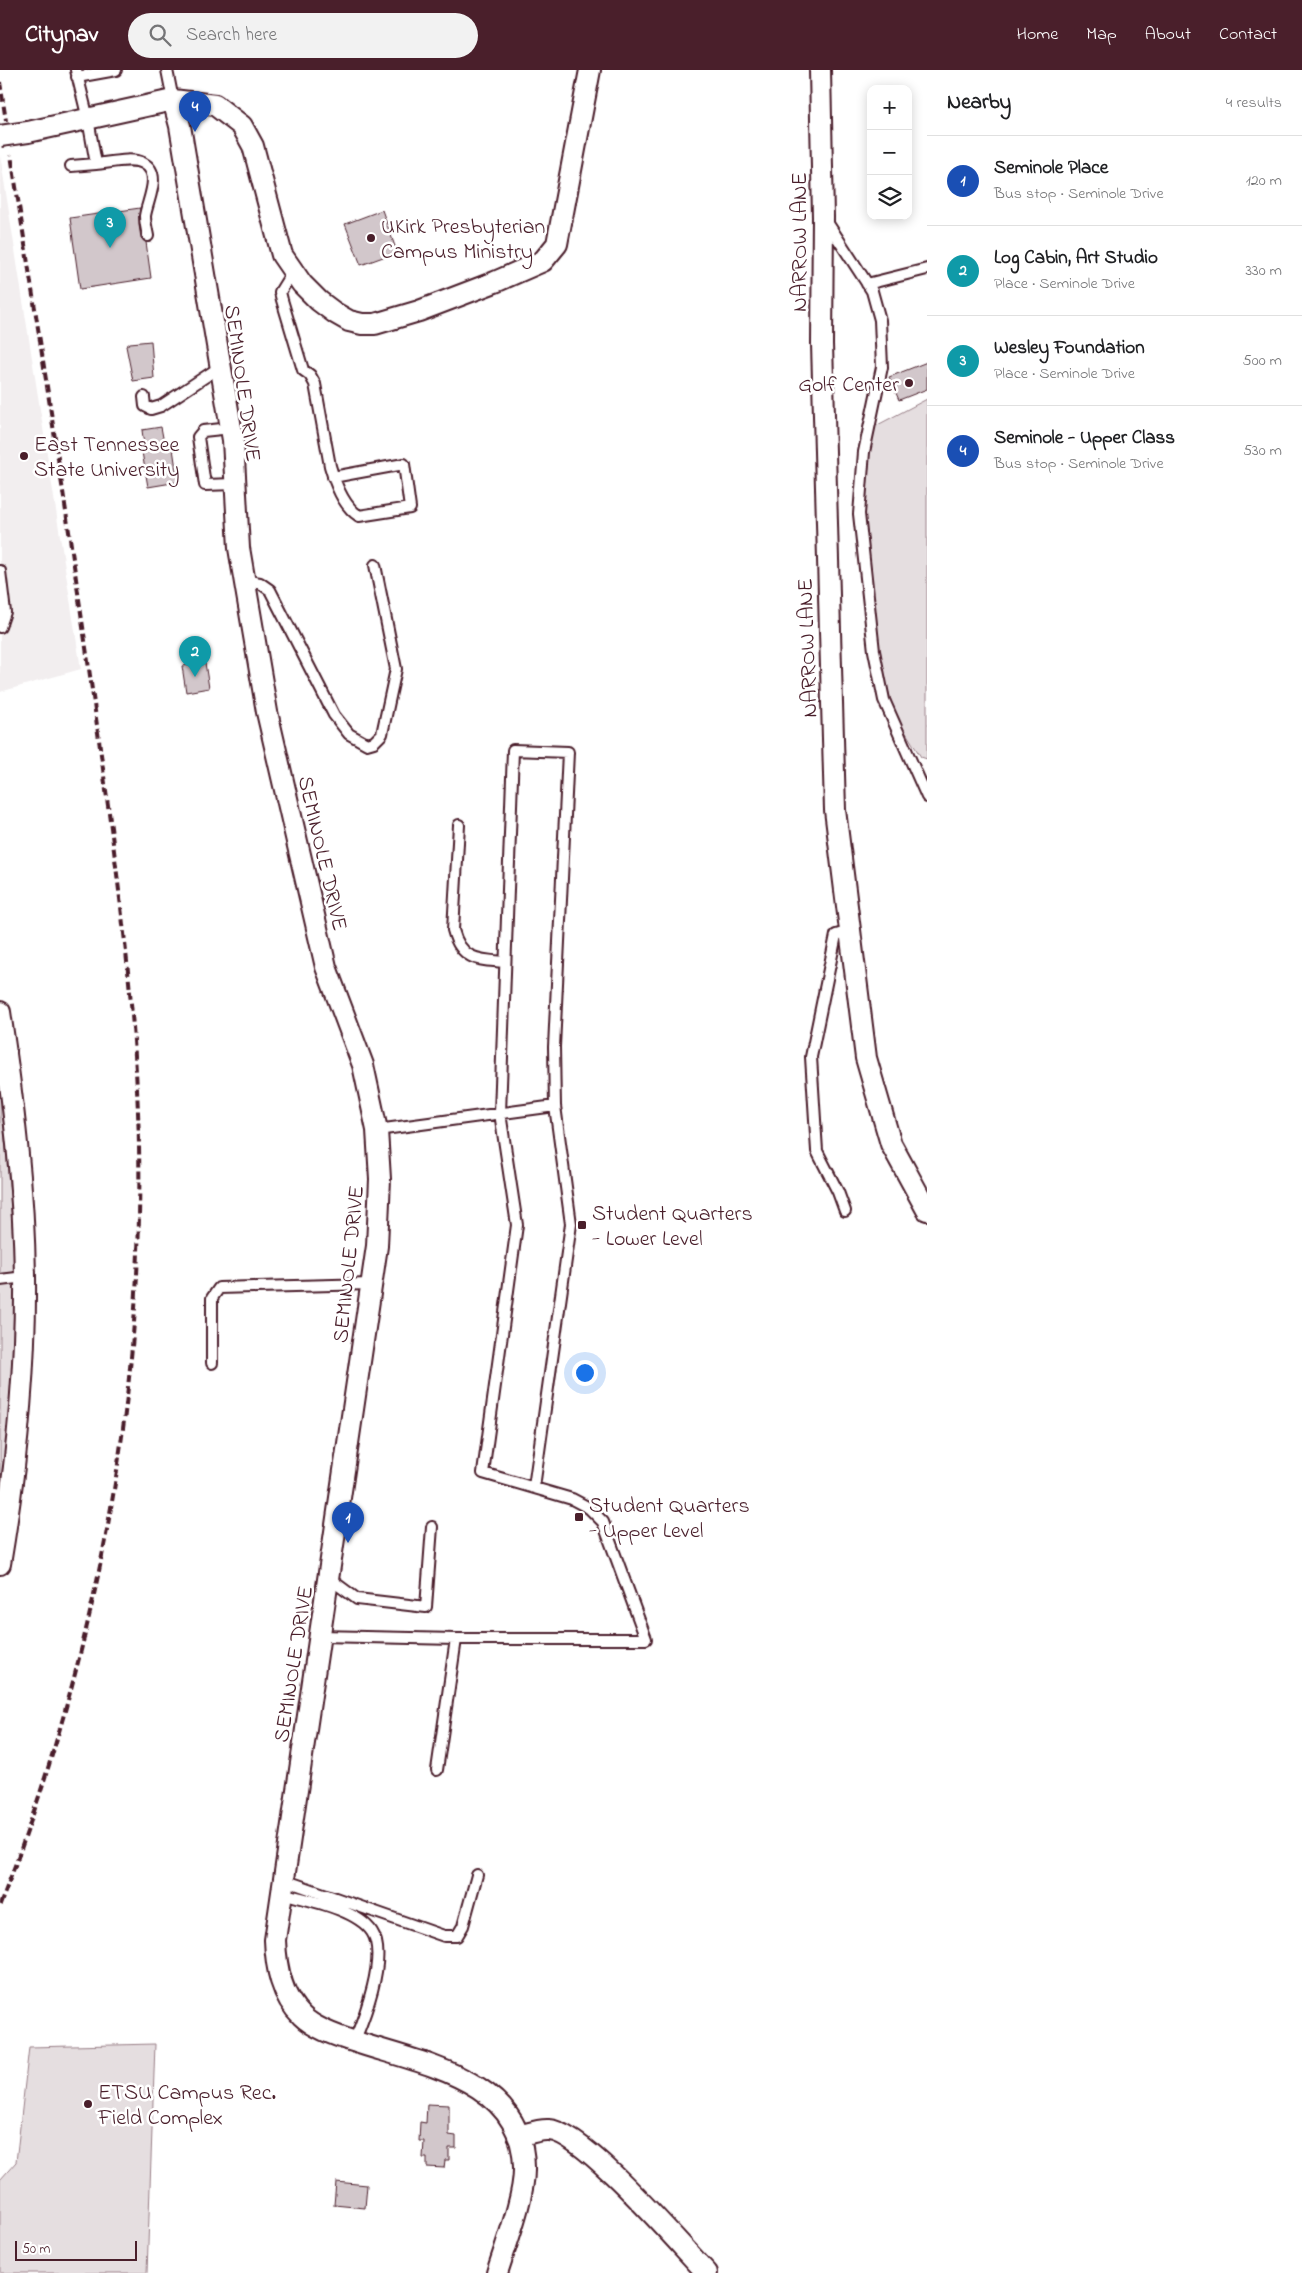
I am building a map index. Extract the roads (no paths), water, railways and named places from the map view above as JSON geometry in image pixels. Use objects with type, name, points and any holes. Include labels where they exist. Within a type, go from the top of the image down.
[{"type":"street","points":[[0,136],[28,132],[173,100],[215,105],[242,126],[253,146],[282,256],[319,302],[349,321],[374,324],[428,308],[496,282],[543,261],[557,244],[590,70]]},
{"type":"street","name":"NARROW LANE","points":[[820,70],[823,216],[822,344],[835,800],[866,1058],[892,1144],[927,1210]]},
{"type":"street","name":"SEMINOLE DRIVE","points":[[173,100],[180,126],[231,428],[238,548],[267,712],[326,967],[363,1065],[377,1130],[379,1212],[371,1284],[330,1579],[275,1940],[276,1963],[283,1988],[303,2018],[340,2037],[472,2082],[492,2097],[507,2112],[518,2136],[524,2167],[516,2214],[497,2273]]},
{"type":"street","points":[[0,1012],[15,1123],[25,1277],[17,1442],[0,1564]]},
{"type":"street","points":[[518,2136],[549,2130],[571,2137],[594,2155],[707,2273]]},
{"type":"lane","points":[[96,164],[88,119],[76,73],[116,70]]},
{"type":"lane","points":[[167,70],[173,100]]},
{"type":"lane","points":[[71,166],[143,163],[152,173],[153,187],[145,218],[148,236]]},
{"type":"lane","points":[[823,216],[872,291],[880,320],[882,367],[864,452],[859,514],[874,651],[884,700],[927,797]]},
{"type":"lane","points":[[867,284],[927,269]]},
{"type":"lane","points":[[293,271],[280,292],[300,362],[315,384],[333,477],[350,510],[359,516],[410,508],[404,464],[333,477]]},
{"type":"lane","points":[[144,397],[145,406],[151,409],[161,406],[220,366]]},
{"type":"lane","points":[[231,428],[202,431],[198,437],[206,484],[234,484]]},
{"type":"lane","points":[[244,580],[260,583],[270,590],[334,715],[349,734],[367,744],[374,742],[382,734],[396,669],[375,565]]},
{"type":"lane","points":[[0,571],[5,612],[0,627]]},
{"type":"lane","points":[[320,1636],[456,1639],[646,1639],[603,1522],[589,1508],[572,1499],[534,1486],[483,1473],[517,1225],[500,1114],[513,750],[568,752],[554,1047],[555,1106],[571,1224],[534,1486]]},
{"type":"lane","points":[[459,825],[453,930],[457,944],[469,956],[478,960],[505,962]]},
{"type":"lane","points":[[845,1211],[838,1192],[817,1151],[811,1057],[836,935],[850,931]]},
{"type":"lane","points":[[377,1130],[555,1106]]},
{"type":"lane","points":[[0,1280],[25,1277]]},
{"type":"lane","points":[[212,1363],[212,1298],[220,1288],[371,1284]]},
{"type":"lane","points":[[330,1579],[357,1599],[426,1607],[432,1527]]},
{"type":"lane","points":[[437,1770],[456,1639]]},
{"type":"lane","points":[[283,1886],[444,1936],[458,1936],[463,1926],[477,1875]]},
{"type":"lane","points":[[283,1886],[352,1915],[372,1932],[378,1949],[374,1982],[363,2020],[354,2042]]},
{"type":"railway","points":[[0,82],[6,121]]},
{"type":"railway","points":[[0,1905],[33,1814],[62,1721],[87,1627],[107,1532],[122,1436],[133,1340],[138,1243],[139,1146],[134,1036],[117,874],[75,572],[11,155]]},
{"type":"place","name":"Seminole - Upper Class","points":[[195,132]]},
{"type":"place","name":"UKirk Presbyterian Campus Ministry","points":[[371,238]]},
{"type":"place","name":"Wesley Foundation","points":[[110,248]]},
{"type":"place","name":"Golf Center","points":[[909,383]]},
{"type":"place","name":"East Tennessee State University","points":[[24,456]]},
{"type":"place","name":"Log Cabin, Art Studio","points":[[195,677]]},
{"type":"place","name":"Student Quarters - Lower Level","points":[[582,1225]]},
{"type":"place","name":"Student Quarters - Upper Level","points":[[579,1517]]},
{"type":"place","name":"Seminole Place","points":[[348,1543]]},
{"type":"place","name":"ETSU Campus Rec. Field Complex","points":[[88,2104]]}]
